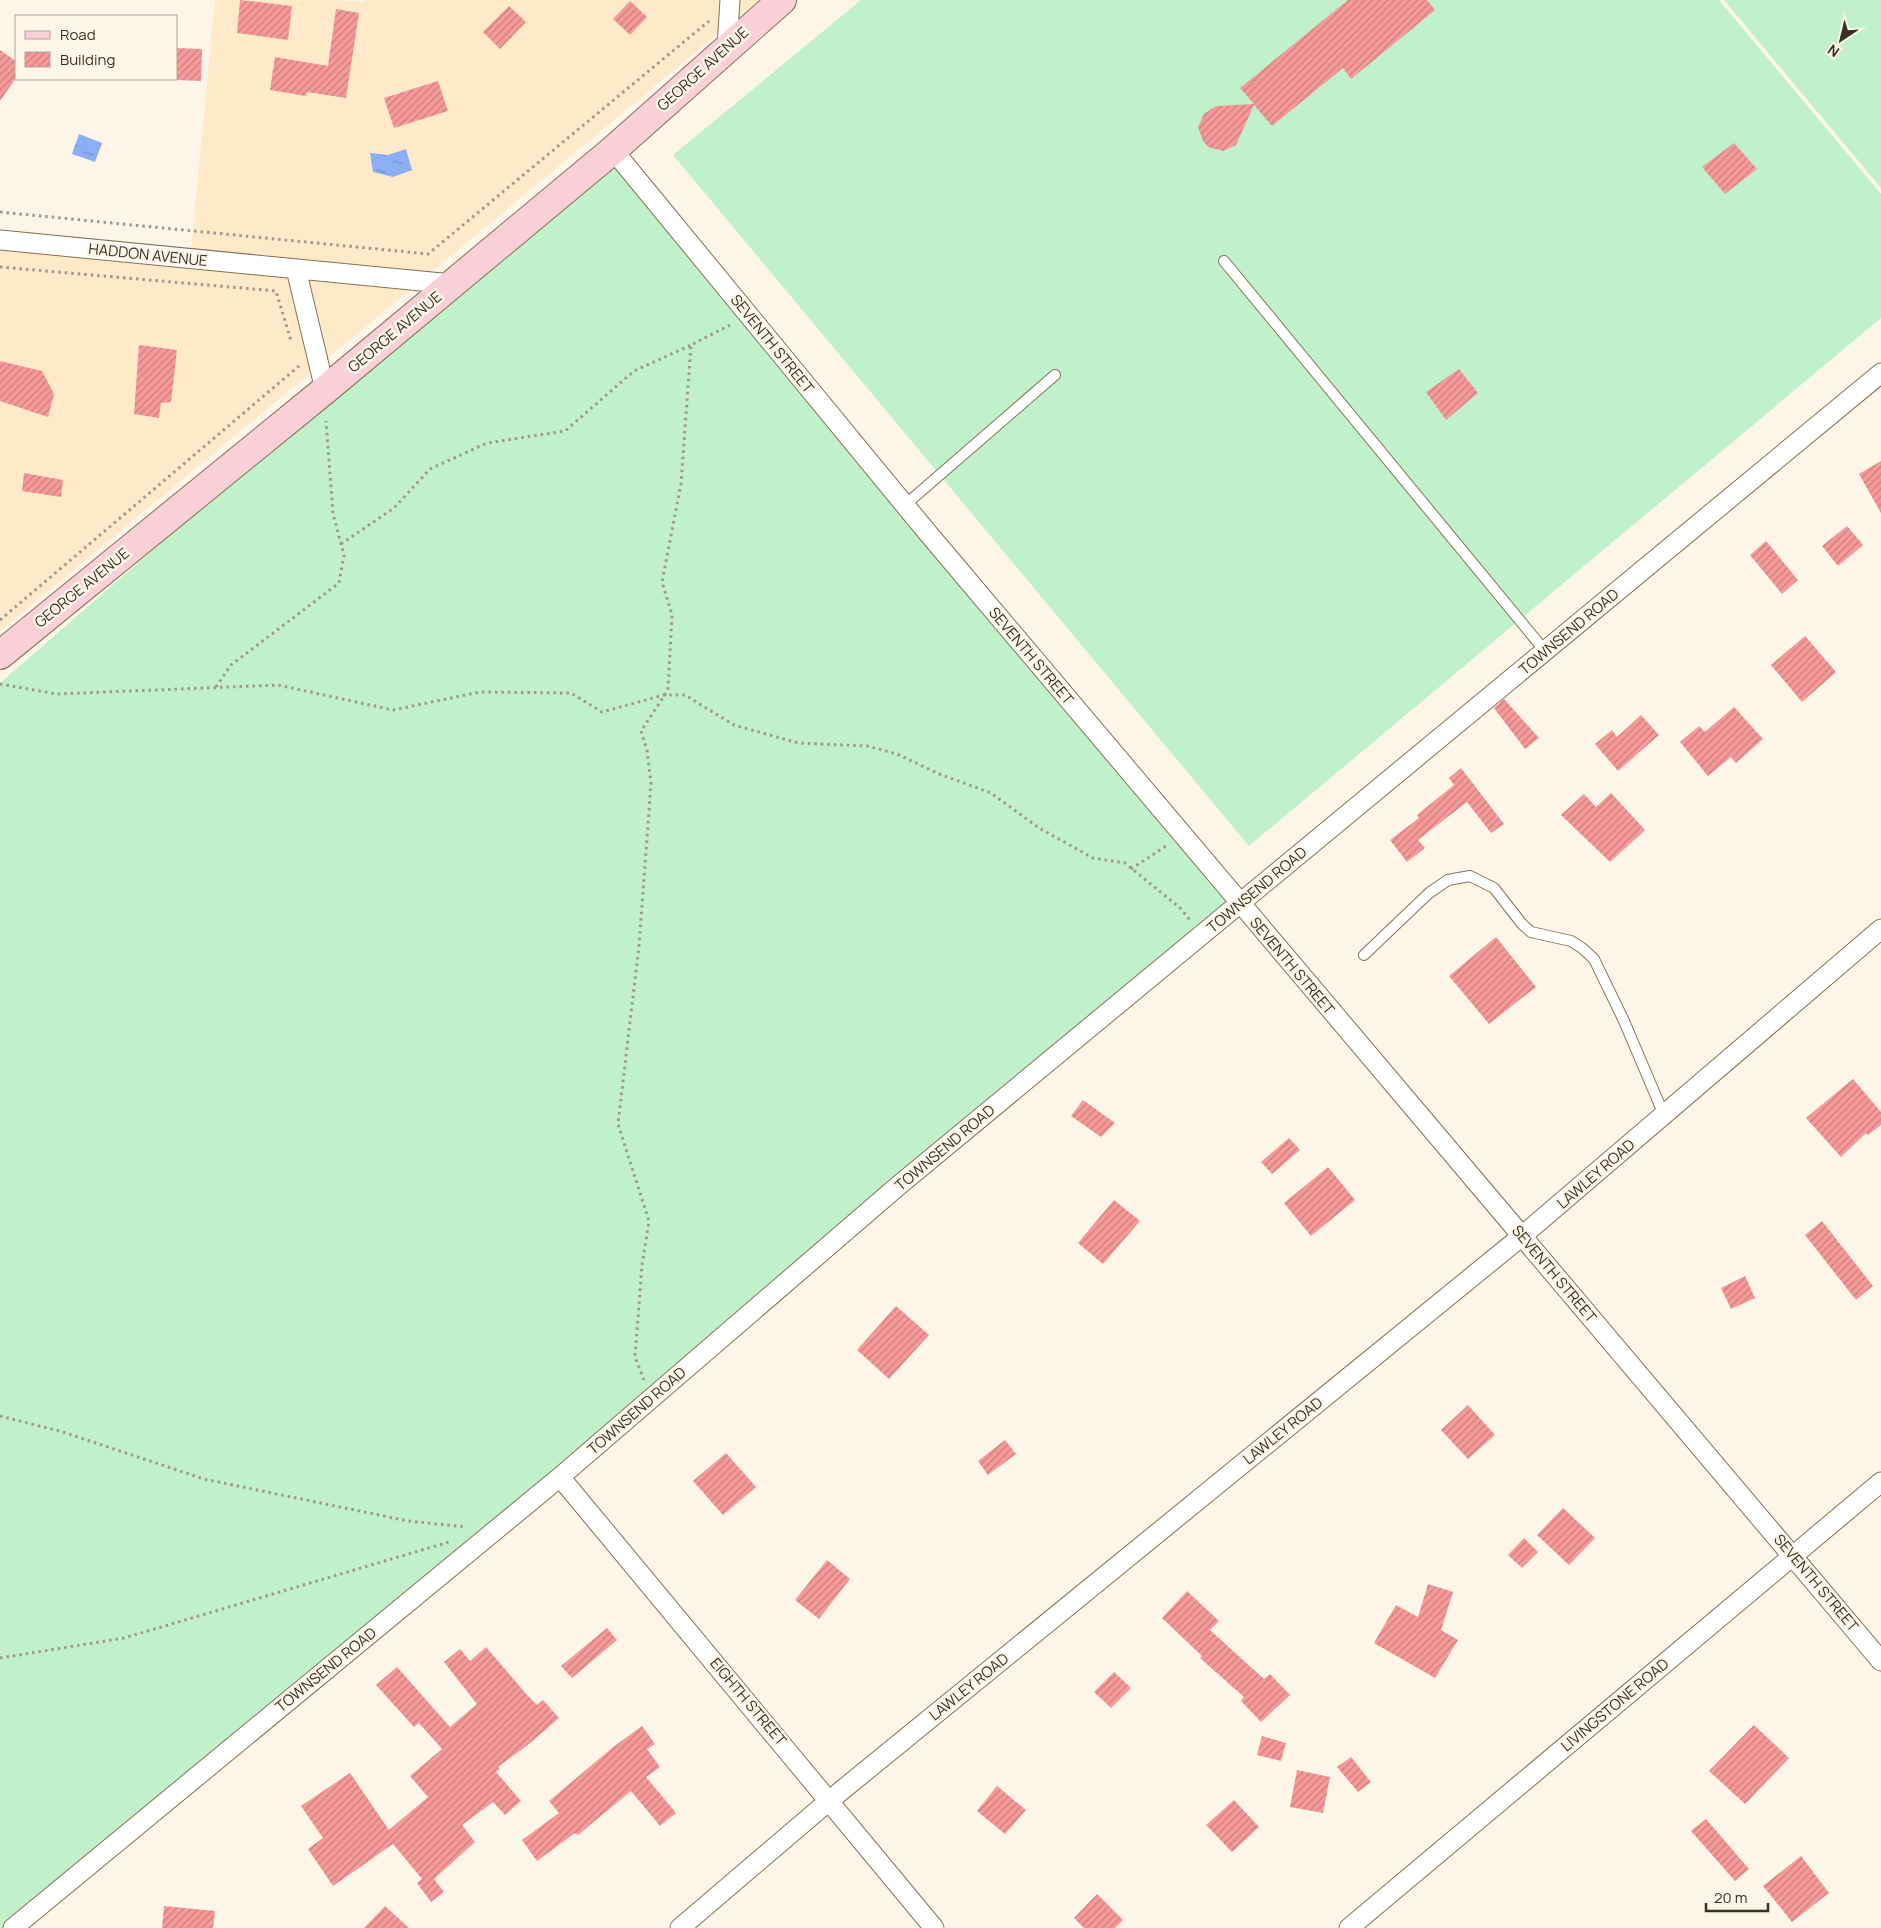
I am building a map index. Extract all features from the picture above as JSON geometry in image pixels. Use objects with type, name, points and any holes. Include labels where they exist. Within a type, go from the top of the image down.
[{"type":"main road","name":"GEORGE AVENUE","points":[[0,655],[325,390],[613,150],[782,0]]},
{"type":"street","points":[[727,47],[730,2]]},
{"type":"street","name":"SEVENTH STREET","points":[[613,150],[905,506],[1881,1661]]},
{"type":"street","name":"HADDON AVENUE","points":[[0,240],[452,284]]},
{"type":"street","points":[[296,269],[325,390]]},
{"type":"street","name":"TOWNSEND ROAD","points":[[13,1928],[560,1478],[898,1186],[1881,373]]},
{"type":"street","name":"LAWLEY ROAD","points":[[680,1928],[830,1800],[1522,1236],[1881,929]]},
{"type":"street","name":"EIGHTH STREET","points":[[560,1478],[830,1800],[934,1928]]},
{"type":"street","name":"LIVINGSTONE ROAD","points":[[1349,1928],[1881,1482]]},
{"type":"lane","points":[[1224,261],[1545,651]]},
{"type":"lane","points":[[905,506],[1055,375]]},
{"type":"lane","points":[[1364,955],[1429,893],[1448,880],[1470,876],[1494,888],[1522,924],[1531,932],[1571,941],[1582,948],[1594,960],[1624,1021],[1664,1114]]},
{"type":"path","points":[[0,212],[428,254],[730,2]]},
{"type":"path","points":[[0,267],[276,291],[292,346]]},
{"type":"path","points":[[341,544],[394,508],[430,468],[487,443],[565,431],[634,371],[749,316]]},
{"type":"path","points":[[651,1399],[635,1357],[642,1265],[649,1221],[618,1124],[639,946],[651,784],[647,750],[640,731],[668,690],[672,616],[662,582],[681,484],[691,345]]},
{"type":"path","points":[[0,620],[299,367],[297,360]]},
{"type":"path","points":[[216,687],[231,665],[339,583],[344,556],[333,514],[326,448],[325,390]]},
{"type":"path","points":[[0,684],[57,694],[278,685],[393,710],[480,692],[571,693],[602,712],[664,696],[685,695],[734,725],[798,743],[867,746],[897,754],[939,774],[991,793],[1039,828],[1093,858],[1125,863],[1180,908],[1202,935]]},
{"type":"path","points":[[1131,869],[1165,848],[1178,830]]},
{"type":"path","points":[[0,1416],[63,1432],[204,1479],[408,1521],[495,1531]]},
{"type":"path","points":[[0,1658],[124,1638],[451,1542]]},
{"type":"shaded area","points":[[215,0],[340,0],[361,2],[367,0],[758,0],[0,631],[0,242],[190,261]]},
{"type":"green space","points":[[861,0],[1719,0],[1881,194],[1881,318],[1249,846],[673,155]]},
{"type":"green space","points":[[1724,0],[1881,0],[1881,188]]},
{"type":"green space","points":[[613,150],[1240,904],[4,1928],[0,1928],[0,683]]},
{"type":"water","points":[[79,134],[102,143],[95,162],[72,154]]},
{"type":"water","points":[[406,149],[412,170],[393,177],[373,172],[370,153],[388,155]]},
{"type":"building","points":[[240,0],[292,6],[288,40],[237,33]]},
{"type":"building","points":[[1348,0],[1427,0],[1435,10],[1351,79],[1343,68],[1272,126],[1254,105],[1236,145],[1223,151],[1208,147],[1203,141],[1198,127],[1204,114],[1216,106],[1254,104],[1240,88]]},
{"type":"building","points":[[630,1],[647,17],[630,35],[613,19]]},
{"type":"building","points":[[509,6],[526,22],[500,49],[483,32]]},
{"type":"building","points":[[336,9],[359,13],[346,98],[307,92],[306,96],[270,90],[275,57],[328,66]]},
{"type":"building","points":[[178,48],[202,49],[201,81],[177,80]]},
{"type":"building","points":[[0,50],[15,60],[15,79],[0,101]]},
{"type":"building","points":[[438,81],[448,111],[394,128],[384,98]]},
{"type":"building","points":[[1734,143],[1757,169],[1725,194],[1702,167]]},
{"type":"building","points":[[139,345],[177,350],[171,402],[161,403],[159,418],[134,414]]},
{"type":"building","points":[[0,361],[42,371],[54,394],[48,417],[0,401]]},
{"type":"building","points":[[1459,369],[1478,393],[1446,420],[1426,392]]},
{"type":"building","points":[[1881,461],[1881,513],[1859,474]]},
{"type":"building","points":[[24,473],[63,480],[61,497],[22,491]]},
{"type":"building","points":[[1847,526],[1863,545],[1838,566],[1822,546]]},
{"type":"building","points":[[1766,541],[1798,580],[1782,594],[1750,555]]},
{"type":"building","points":[[1805,636],[1836,672],[1802,702],[1771,665]]},
{"type":"building","points":[[1504,699],[1539,738],[1525,749],[1494,708]]},
{"type":"building","points":[[1734,707],[1763,739],[1736,763],[1731,757],[1708,776],[1680,742],[1699,726],[1705,732]]},
{"type":"building","points":[[1641,715],[1659,735],[1618,771],[1595,744],[1612,730],[1617,737]]},
{"type":"building","points":[[1461,768],[1504,824],[1491,833],[1467,802],[1418,840],[1425,848],[1407,862],[1390,840],[1419,818],[1417,815],[1454,785],[1449,778]]},
{"type":"building","points":[[1611,793],[1645,830],[1610,862],[1561,815],[1584,794],[1596,807]]},
{"type":"building","points":[[1496,937],[1536,987],[1489,1024],[1449,976]]},
{"type":"building","points":[[1853,1079],[1881,1112],[1881,1125],[1868,1135],[1866,1133],[1841,1157],[1806,1118]]},
{"type":"building","points":[[1083,1100],[1115,1123],[1101,1137],[1071,1116]]},
{"type":"building","points":[[1289,1138],[1300,1150],[1272,1174],[1261,1162]]},
{"type":"building","points":[[1328,1167],[1355,1200],[1311,1236],[1284,1203]]},
{"type":"building","points":[[1114,1200],[1140,1221],[1103,1264],[1078,1243]]},
{"type":"building","points":[[1822,1221],[1873,1286],[1856,1300],[1805,1235]]},
{"type":"building","points":[[1745,1276],[1755,1298],[1731,1309],[1721,1288]]},
{"type":"building","points":[[896,1306],[929,1335],[889,1379],[857,1350]]},
{"type":"building","points":[[1468,1405],[1495,1435],[1468,1459],[1441,1430]]},
{"type":"building","points":[[1005,1440],[1016,1454],[988,1475],[978,1461]]},
{"type":"building","points":[[726,1453],[756,1487],[723,1515],[693,1481]]},
{"type":"building","points":[[1563,1508],[1595,1538],[1569,1565],[1537,1535]]},
{"type":"building","points":[[1524,1538],[1538,1552],[1522,1568],[1508,1555]]},
{"type":"building","points":[[827,1560],[850,1579],[819,1619],[795,1600]]},
{"type":"building","points":[[1428,1584],[1453,1592],[1441,1630],[1458,1640],[1435,1678],[1374,1643],[1396,1605],[1418,1617]]},
{"type":"building","points":[[1187,1591],[1219,1621],[1210,1630],[1264,1679],[1270,1674],[1290,1695],[1261,1722],[1241,1701],[1244,1697],[1200,1658],[1202,1656],[1162,1618]]},
{"type":"building","points":[[607,1628],[617,1640],[572,1678],[561,1666]]},
{"type":"building","points":[[486,1647],[537,1705],[543,1700],[559,1718],[498,1767],[500,1769],[496,1772],[521,1801],[505,1815],[493,1802],[462,1825],[475,1842],[434,1879],[444,1892],[431,1902],[417,1883],[422,1879],[393,1844],[333,1886],[308,1849],[323,1838],[301,1806],[350,1773],[389,1830],[428,1797],[410,1776],[442,1749],[419,1723],[414,1727],[376,1685],[397,1667],[450,1727],[477,1704],[444,1662],[460,1649],[470,1661]]},
{"type":"building","points":[[1114,1672],[1131,1688],[1111,1708],[1094,1692]]},
{"type":"building","points":[[1754,1725],[1789,1758],[1745,1804],[1709,1771]]},
{"type":"building","points":[[642,1726],[655,1744],[647,1749],[660,1767],[646,1777],[676,1813],[660,1826],[631,1791],[578,1835],[575,1833],[537,1861],[522,1840],[559,1813],[549,1801],[612,1748]]},
{"type":"building","points":[[1262,1736],[1286,1743],[1281,1761],[1257,1755]]},
{"type":"building","points":[[1351,1757],[1371,1782],[1358,1792],[1337,1767]]},
{"type":"building","points":[[1297,1770],[1330,1777],[1323,1813],[1290,1807]]},
{"type":"building","points":[[997,1786],[1026,1810],[1005,1834],[977,1811]]},
{"type":"building","points":[[1234,1800],[1259,1827],[1232,1852],[1206,1825]]},
{"type":"building","points":[[1706,1819],[1749,1869],[1735,1881],[1691,1831]]},
{"type":"building","points":[[1801,1856],[1829,1893],[1792,1922],[1763,1886]]},
{"type":"building","points":[[1097,1894],[1123,1920],[1115,1928],[1084,1928],[1074,1918]]},
{"type":"building","points":[[164,1906],[215,1911],[213,1928],[162,1928]]},
{"type":"building","points":[[385,1906],[409,1928],[364,1928]]}]
